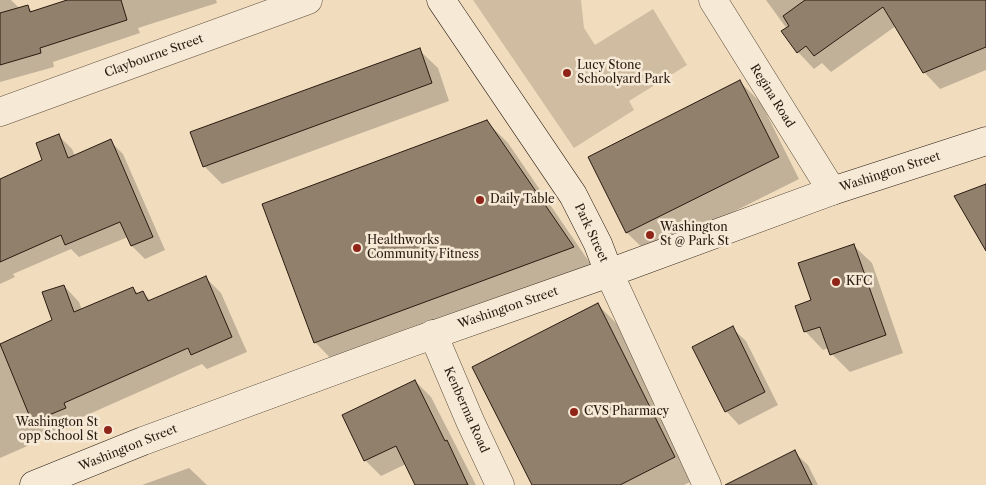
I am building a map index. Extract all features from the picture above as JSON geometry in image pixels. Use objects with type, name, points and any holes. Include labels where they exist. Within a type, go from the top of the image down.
[{"type":"street","name":"Claybourne Street","points":[[0,112],[308,0]]},
{"type":"street","name":"Park Street","points":[[441,0],[573,195],[598,244],[609,273],[708,485]]},
{"type":"street","name":"Regina Road","points":[[713,0],[832,191]]},
{"type":"street","name":"Washington Street","points":[[34,485],[74,478],[143,441],[433,334],[609,273],[832,191],[986,141]]},
{"type":"street","name":"Kenberma Road","points":[[433,334],[500,485]]},
{"type":"shaded area","name":"Lucy Stone Schoolyard Park","points":[[473,0],[581,0],[584,28],[595,45],[653,9],[687,65],[629,101],[634,110],[574,148]]},
{"type":"building","points":[[67,0],[121,0],[127,20],[40,48],[41,53],[0,65],[0,13],[28,5],[30,12]]},
{"type":"building","points":[[805,0],[986,0],[986,47],[923,73],[883,7],[814,56],[806,46],[797,53],[781,31],[789,26],[783,16]]},
{"type":"building","points":[[420,48],[432,83],[203,167],[190,132]]},
{"type":"building","points":[[740,80],[779,157],[626,233],[588,157]]},
{"type":"building","points":[[487,120],[574,247],[314,343],[262,204]]},
{"type":"building","points":[[59,134],[68,158],[111,139],[153,237],[131,246],[120,222],[65,245],[61,235],[0,262],[0,179],[42,160],[36,143]]},
{"type":"building","points":[[986,184],[986,251],[954,196]]},
{"type":"building","name":"KFC","points":[[854,244],[886,335],[830,355],[820,327],[804,332],[795,306],[811,300],[798,263]]},
{"type":"building","points":[[206,276],[232,337],[191,355],[188,348],[64,403],[66,408],[32,422],[0,344],[52,320],[42,292],[64,285],[74,312],[133,287],[136,294],[143,291],[148,301]]},
{"type":"building","name":"CVS Pharmacy","points":[[598,303],[675,457],[620,485],[532,485],[472,367]]},
{"type":"building","points":[[733,326],[765,392],[725,412],[692,347]]},
{"type":"building","points":[[415,380],[445,441],[447,440],[468,485],[415,485],[396,446],[364,461],[342,415]]},
{"type":"building","points":[[795,450],[812,485],[725,485]]},
{"type":"place","name":"Lucy Stone Schoolyard Park","points":[[567,73]]},
{"type":"place","name":"Daily Table","points":[[480,200]]},
{"type":"place","name":"Washington St @ Park St","points":[[650,235]]},
{"type":"place","name":"Healthworks Community Fitness","points":[[357,248]]},
{"type":"place","name":"KFC","points":[[836,282]]},
{"type":"place","name":"CVS Pharmacy","points":[[574,412]]},
{"type":"place","name":"Washington St opp School St","points":[[108,430]]}]
